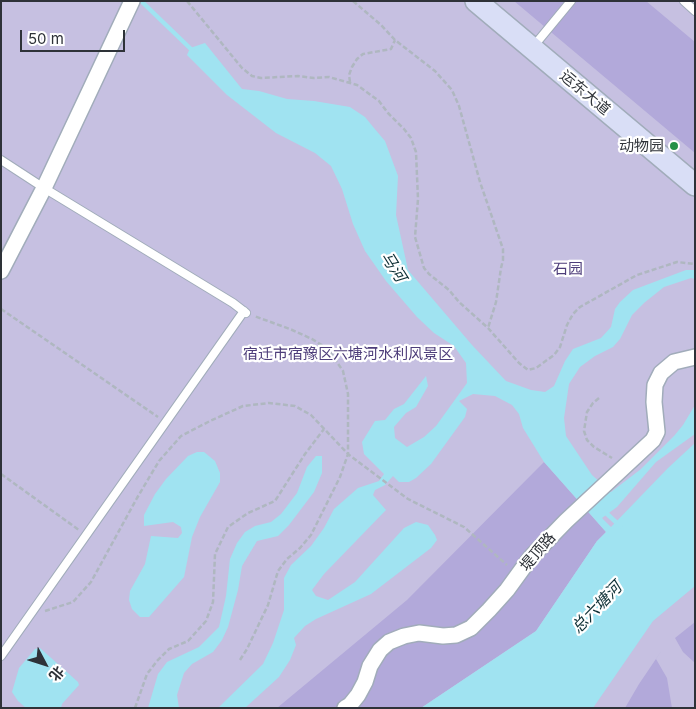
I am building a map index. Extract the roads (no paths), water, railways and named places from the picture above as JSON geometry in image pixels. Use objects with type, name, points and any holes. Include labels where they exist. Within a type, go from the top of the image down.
[{"type":"main road","name":"运东大道","points":[[476,1],[695,185]]},
{"type":"street","points":[[1,270],[44,188],[132,1]]},
{"type":"street","name":"堤顶路","points":[[345,708],[358,695],[370,666],[380,650],[389,642],[419,633],[443,636],[456,635],[471,628],[507,590],[531,557],[566,521],[653,440],[657,432],[654,394],[655,386],[661,373],[674,362],[695,357]]},
{"type":"lane","points":[[532,48],[571,1]]},
{"type":"lane","points":[[684,1],[695,11]]},
{"type":"lane","points":[[1,160],[233,302],[246,313],[166,422],[1,656]]},
{"type":"water","name":"总六塘河","points":[[205,43],[242,89],[259,91],[287,99],[350,107],[365,117],[385,141],[398,176],[396,215],[408,270],[472,345],[506,381],[531,390],[545,392],[554,386],[565,361],[573,349],[601,338],[611,327],[615,309],[633,290],[686,270],[695,270],[695,279],[691,278],[664,287],[644,303],[632,315],[620,339],[613,347],[595,356],[580,367],[569,384],[564,418],[566,436],[592,475],[611,492],[641,469],[674,436],[695,405],[695,434],[656,462],[617,507],[602,518],[611,527],[695,443],[695,586],[653,621],[593,708],[421,708],[536,631],[597,541],[606,532],[544,462],[523,428],[519,414],[512,405],[495,396],[473,394],[459,401],[467,409],[465,417],[431,464],[409,482],[399,482],[393,476],[385,485],[375,490],[373,495],[386,510],[324,574],[312,590],[316,596],[328,600],[355,582],[404,528],[416,522],[428,525],[435,535],[437,540],[431,548],[371,594],[305,626],[294,638],[296,645],[290,660],[279,677],[245,708],[218,708],[263,664],[273,643],[284,610],[284,578],[291,565],[311,546],[324,528],[334,509],[358,488],[379,481],[384,474],[364,454],[362,442],[375,421],[385,420],[394,409],[404,404],[426,376],[428,386],[416,407],[406,413],[394,427],[395,438],[407,447],[424,437],[436,426],[467,383],[466,363],[454,346],[434,333],[417,317],[386,281],[365,251],[353,224],[342,189],[331,166],[315,153],[276,133],[227,95],[187,55],[190,48]]},
{"type":"water","points":[[197,452],[204,452],[215,461],[220,473],[220,482],[200,517],[192,537],[184,577],[149,617],[140,617],[132,609],[129,600],[130,591],[145,564],[151,536],[178,538],[182,533],[181,527],[173,522],[144,526],[144,515],[155,494],[166,479],[188,456]]},
{"type":"water","points":[[316,456],[322,456],[322,473],[314,492],[289,525],[278,536],[257,541],[242,566],[228,627],[222,640],[213,652],[192,664],[184,673],[177,695],[179,708],[148,708],[158,674],[167,662],[199,647],[219,627],[226,596],[230,559],[237,543],[245,532],[255,526],[271,522],[281,514],[297,493],[307,467]]},
{"type":"water","points":[[40,648],[78,682],[79,685],[62,704],[61,708],[26,708],[12,692],[19,668],[35,649]]},
{"type":"waterway","name":"马河","points":[[141,1],[194,52]]},
{"type":"waterway","name":"马河","points":[[604,511],[620,526]]},
{"type":"place","name":"动物园","points":[[674,146]]},
{"type":"park label","name":"石园","points":[[568,269]]},
{"type":"park label","name":"宿迁市宿豫区六塘河水利风景区","points":[[348,354]]}]
